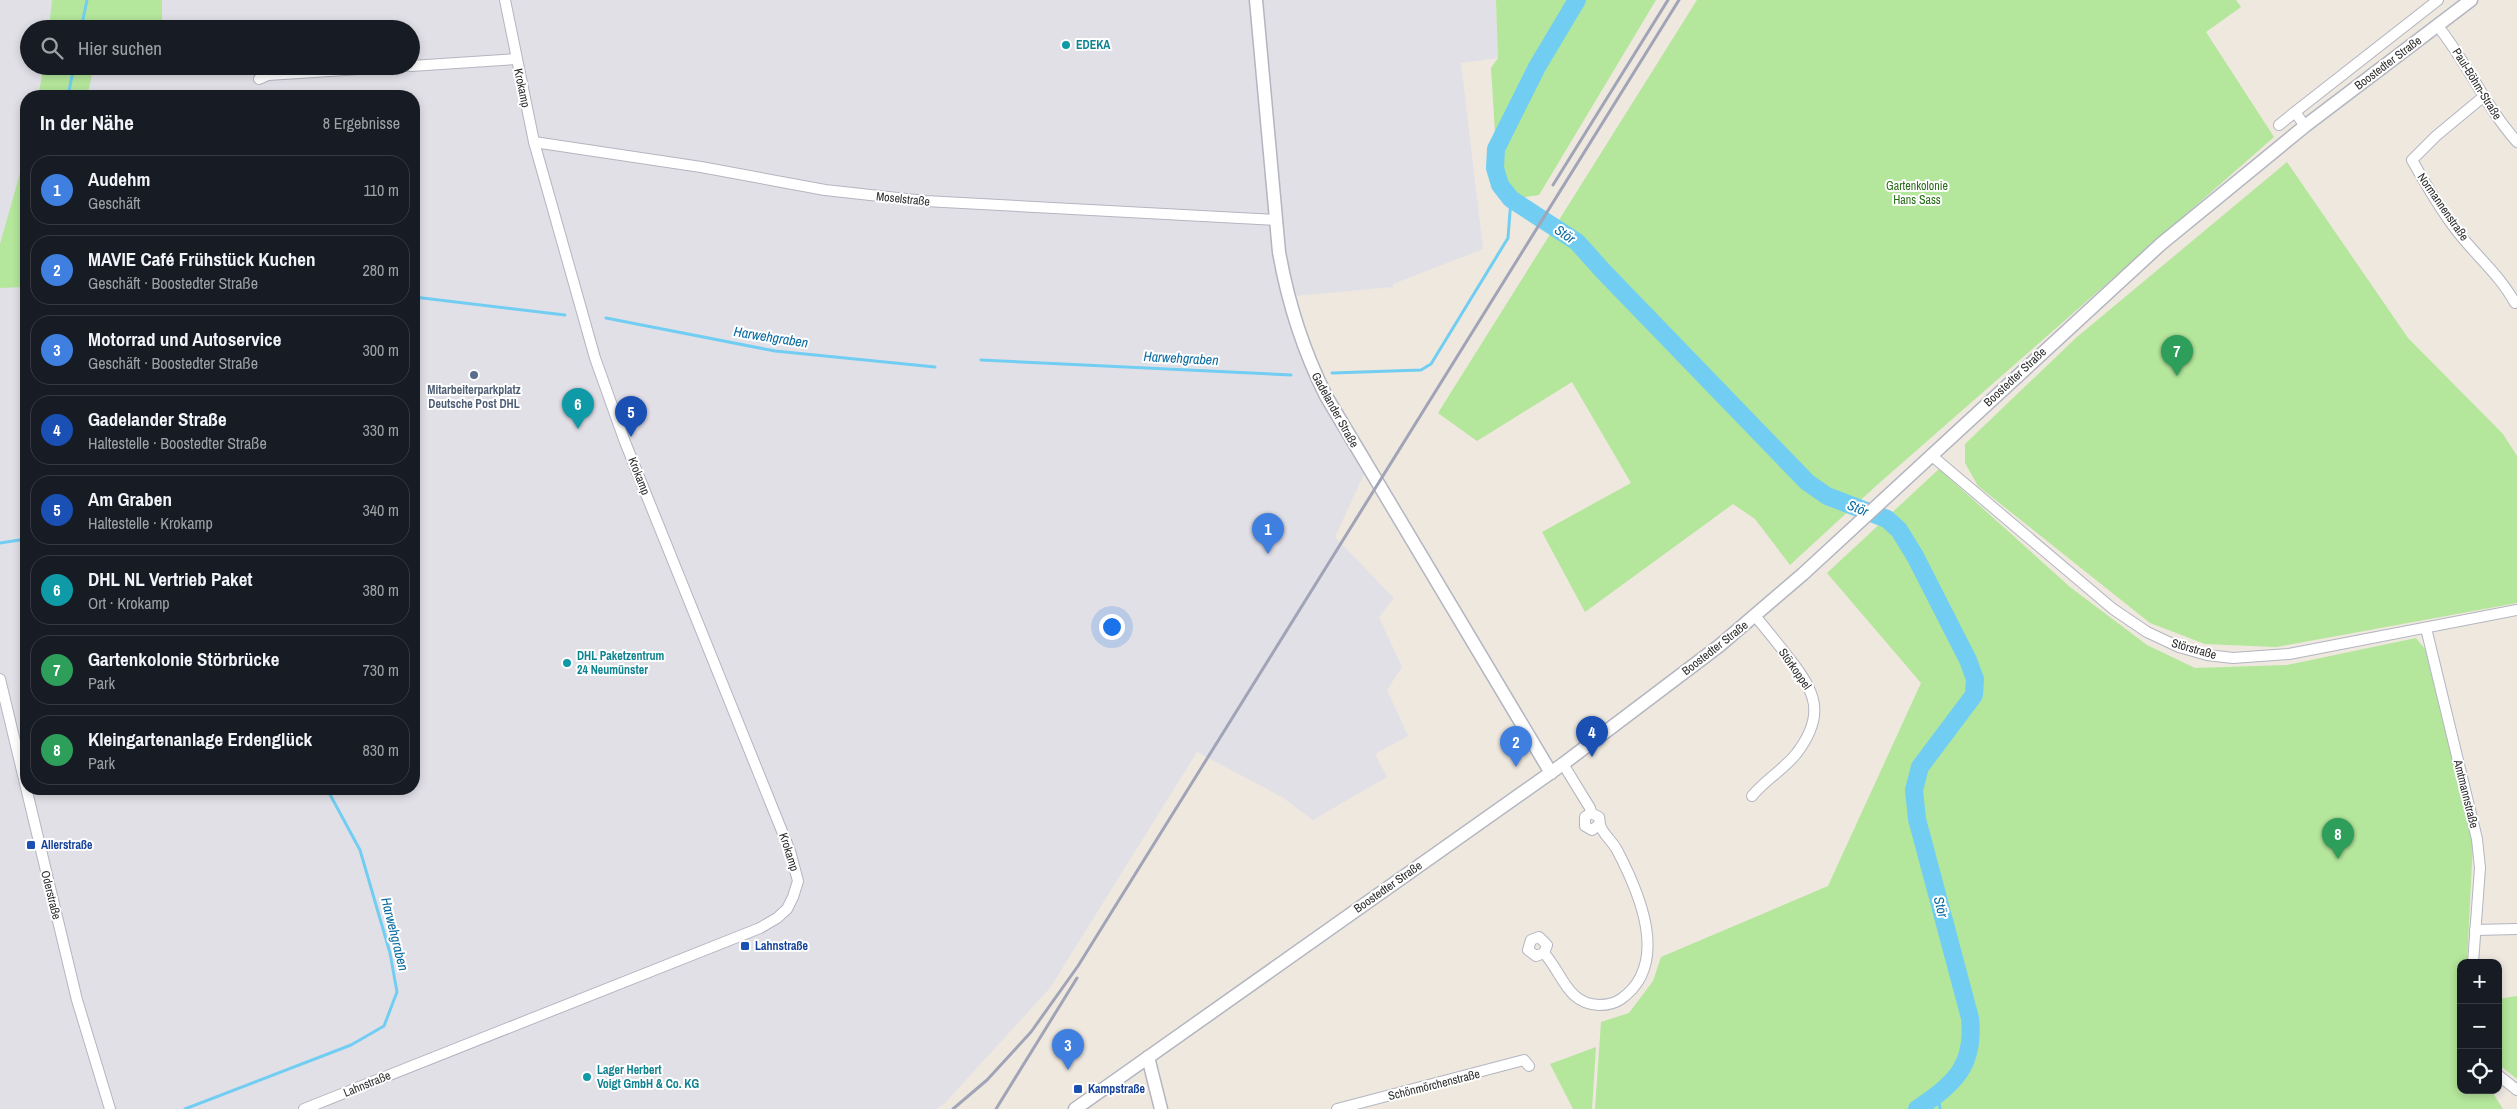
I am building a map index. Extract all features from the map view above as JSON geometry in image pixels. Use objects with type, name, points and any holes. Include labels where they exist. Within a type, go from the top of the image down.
[{"type":"street","name":"Krokamp","points":[[505,0],[534,142],[589,339],[625,442],[790,851],[798,881]]},
{"type":"street","name":"Gadelander Straße","points":[[1256,0],[1279,252],[1292,311],[1311,365],[1326,396],[1551,773]]},
{"type":"street","name":"Boostedter Straße","points":[[2279,125],[2438,0]]},
{"type":"street","name":"Boostedter Straße","points":[[1075,1109],[1551,773],[1755,616],[1861,522],[2161,244],[2305,126],[2471,0]]},
{"type":"street","name":"Paul-Böhm-Straße","points":[[2437,25],[2452,45],[2483,97],[2517,142]]},
{"type":"street","points":[[420,65],[516,59]]},
{"type":"street","points":[[259,79],[268,75]]},
{"type":"street","name":"Normannenstraße","points":[[2483,97],[2436,136],[2412,160],[2428,189],[2458,232],[2504,283],[2515,303]]},
{"type":"street","points":[[2295,112],[2305,126]]},
{"type":"street","name":"Moselstraße","points":[[534,142],[701,167],[816,188],[925,201],[1276,220]]},
{"type":"street","name":"Störstraße","points":[[1932,455],[2114,609],[2147,632],[2179,647],[2207,655],[2260,657],[2289,654],[2517,610]]},
{"type":"street","name":"Störkoppel","points":[[1752,796],[1796,753],[1808,733],[1814,706],[1811,689],[1806,679],[1755,616]]},
{"type":"street","name":"Amtmannstraße","points":[[2426,628],[2477,839],[2480,868],[2473,959]]},
{"type":"street","name":"Oderstraße","points":[[0,679],[20,762]]},
{"type":"street","points":[[1544,953],[1552,962],[1570,992],[1585,1003],[1614,1003],[1630,992],[1645,965],[1649,938],[1644,918],[1625,867],[1610,838],[1600,824],[1599,817],[1591,814],[1590,808],[1563,764]]},
{"type":"street","name":"Oderstraße","points":[[28,795],[75,991],[110,1109]]},
{"type":"street","name":"Lahnstraße","points":[[304,1109],[760,928],[787,909],[798,881]]},
{"type":"street","points":[[2475,930],[2517,929]]},
{"type":"street","points":[[1148,1057],[1161,1109]]},
{"type":"street","name":"Schönmörchenstraße","points":[[1337,1109],[1524,1060],[1529,1066]]},
{"type":"street","points":[[2502,1078],[2517,1090]]},
{"type":"shaded area","points":[[0,0],[1496,0],[1498,58],[1461,63],[1483,249],[1393,284],[1393,287],[1294,296],[1320,370],[1331,393],[1372,457],[1335,537],[1394,598],[1379,617],[1402,667],[1387,690],[1408,736],[1375,754],[1387,777],[1313,820],[1282,797],[1197,752],[1050,988],[944,1104],[936,1109],[0,1109]]},
{"type":"green space","points":[[52,0],[162,0],[162,20],[50,20]]},
{"type":"green space","points":[[1496,0],[1656,0],[1539,195],[1511,199],[1500,185],[1495,168],[1496,149],[1491,68],[1498,58]]},
{"type":"green space","name":"Gartenkolonie Hans Sass","points":[[1697,0],[2236,0],[2241,7],[2206,32],[2274,137],[1877,485],[1790,565],[1755,519],[1733,504],[1585,612],[1542,532],[1631,483],[1572,382],[1477,441],[1438,413]]},
{"type":"green space","points":[[42,75],[92,75],[88,90],[39,90]]},
{"type":"green space","points":[[2287,162],[2408,338],[2503,434],[2517,456],[2517,603],[2276,647],[2205,644],[2150,623],[1978,486],[1965,463],[1965,444],[2077,337]]},
{"type":"green space","points":[[20,173],[20,287],[0,288],[0,244]]},
{"type":"green space","points":[[1939,469],[2070,587],[2147,645],[2195,668],[2287,665],[2416,638],[2425,649],[2473,843],[2467,959],[2457,959],[2457,1094],[2494,1094],[2503,1109],[1595,1109],[1601,1022],[1629,1013],[1653,981],[1661,957],[1828,886],[1921,683],[1827,573]]},
{"type":"green space","points":[[2517,996],[2517,1079],[2502,1067],[2502,998]]},
{"type":"green space","points":[[1596,1047],[1592,1109],[1573,1109],[1550,1064]]},
{"type":"waterway","points":[[83,20],[87,0]]},
{"type":"waterway","name":"Stör","points":[[1577,0],[1537,67],[1496,149],[1495,168],[1500,185],[1511,199],[1577,242],[1807,482],[1827,496],[1887,519],[1899,530],[1915,556],[1968,660],[1975,679],[1974,695],[1920,767],[1914,790],[1917,819],[1970,1018],[1971,1035],[1969,1049],[1960,1072],[1942,1091],[1917,1109]]},
{"type":"waterway","points":[[69,90],[72,75]]},
{"type":"waterway","name":"Harwehgraben","points":[[1332,373],[1421,370],[1431,364],[1508,238],[1511,199]]},
{"type":"waterway","name":"Harwehgraben","points":[[420,298],[565,315]]},
{"type":"waterway","name":"Harwehgraben","points":[[606,318],[775,351],[935,367]]},
{"type":"waterway","name":"Harwehgraben","points":[[981,360],[1291,375]]},
{"type":"waterway","points":[[0,543],[20,540]]},
{"type":"waterway","name":"Harwehgraben","points":[[185,1109],[351,1045],[384,1026],[397,992],[390,953],[360,850],[330,795]]},
{"type":"waterway","points":[[1938,1095],[1940,1109]]},
{"type":"railway","points":[[1553,185],[1668,0]]},
{"type":"railway","points":[[953,1109],[987,1080],[1031,1032],[1078,966],[1679,0]]},
{"type":"railway","points":[[996,1109],[1077,978]]},
{"type":"place","name":"EDEKA","points":[[1066,45]]},
{"type":"place","name":"Mitarbeiterparkplatz Deutsche Post DHL","points":[[474,375]]},
{"type":"place","name":"Gartenkolonie Störbrücke","points":[[2177,376]]},
{"type":"place","name":"DHL NL Vertrieb Paket","points":[[578,429]]},
{"type":"place","name":"Am Graben","points":[[631,437]]},
{"type":"place","name":"Audehm","points":[[1268,554]]},
{"type":"place","name":"DHL Paketzentrum 24 Neumünster","points":[[567,663]]},
{"type":"place","name":"Gadelander Straße","points":[[1592,757]]},
{"type":"place","name":"MAVIE Café Frühstück Kuchen","points":[[1516,767]]},
{"type":"place","name":"Allerstraße","points":[[31,845]]},
{"type":"place","name":"Kleingartenanlage Erdenglück","points":[[2338,859]]},
{"type":"place","name":"Lahnstraße","points":[[745,946]]},
{"type":"place","name":"Motorrad und Autoservice","points":[[1068,1070]]},
{"type":"place","name":"Lager Herbert Voigt GmbH & Co. KG","points":[[587,1077]]},
{"type":"place","name":"Kampstraße","points":[[1078,1089]]}]
